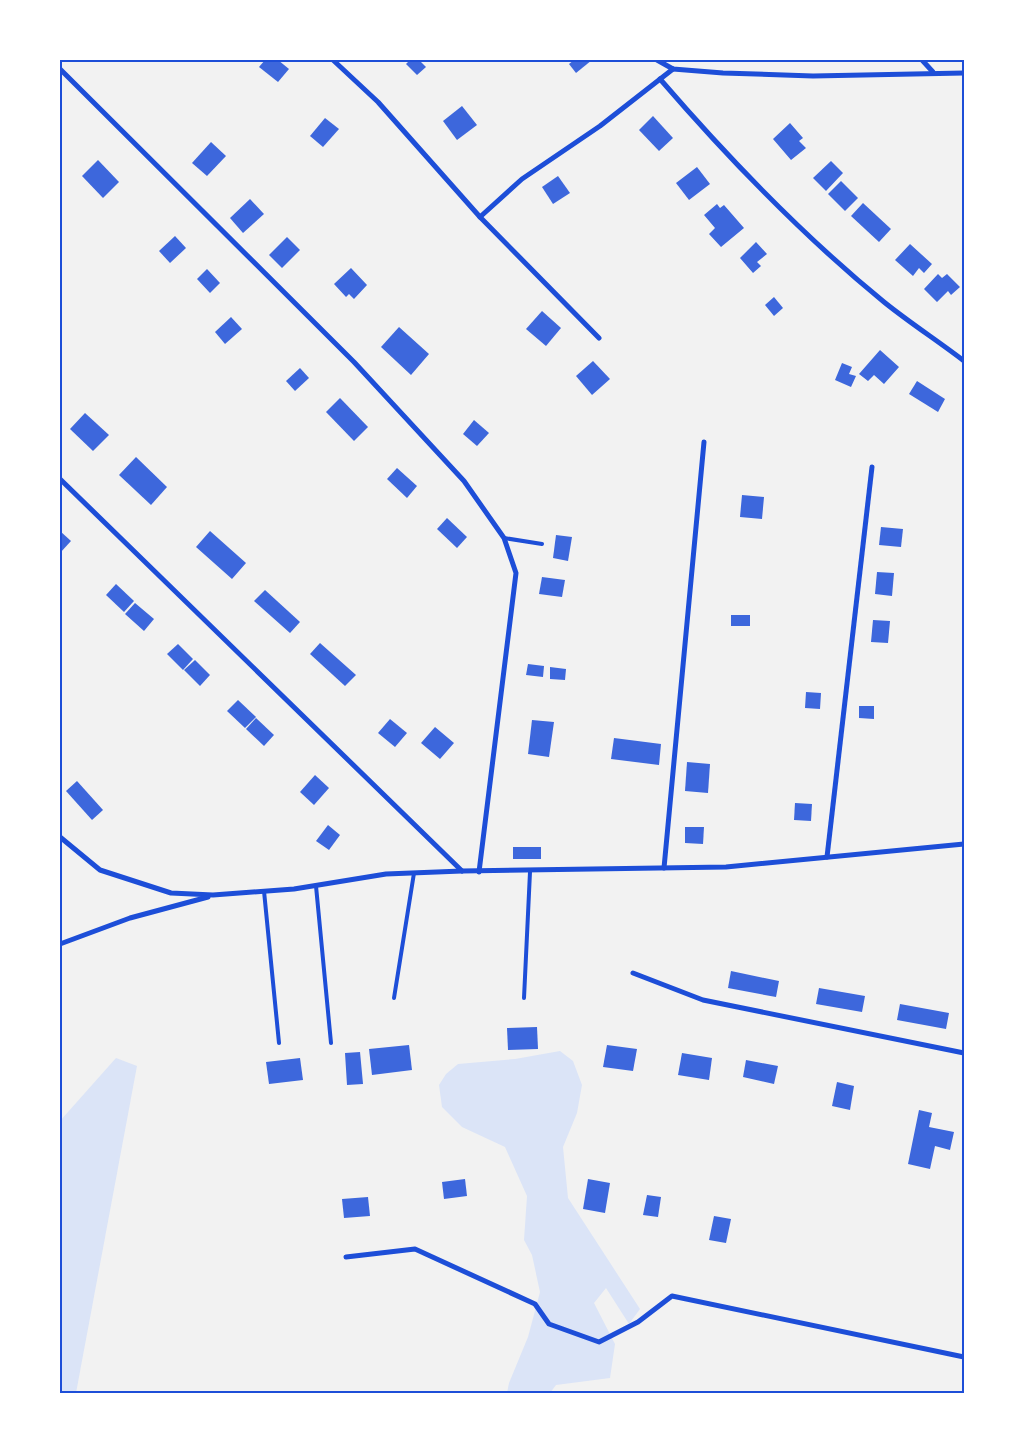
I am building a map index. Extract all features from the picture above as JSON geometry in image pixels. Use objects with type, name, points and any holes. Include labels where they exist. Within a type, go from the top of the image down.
[{"type":"street","points":[[333,60],[378,102],[480,217],[599,338]]},
{"type":"street","points":[[657,60],[672,69],[812,76],[932,72],[964,73]]},
{"type":"street","points":[[922,60],[932,72]]},
{"type":"street","points":[[60,69],[354,362],[464,481],[504,538],[516,573],[479,872]]},
{"type":"street","points":[[480,217],[522,179],[600,126],[672,69]]},
{"type":"street","points":[[660,79],[716,144],[777,206],[884,302],[964,361]]},
{"type":"street","points":[[664,868],[704,442]]},
{"type":"street","points":[[828,856],[872,467]]},
{"type":"street","points":[[60,480],[462,871]]},
{"type":"street","points":[[60,837],[100,870],[172,893],[213,895],[316,886],[386,874],[726,867],[964,844]]},
{"type":"street","points":[[60,944],[130,918],[213,895]]},
{"type":"street","points":[[633,973],[703,1000],[964,1053]]},
{"type":"street","points":[[346,1257],[415,1249],[535,1304],[549,1324],[599,1342],[638,1322],[672,1296],[964,1357]]},
{"type":"lane","points":[[504,538],[542,544]]},
{"type":"lane","points":[[524,998],[530,872]]},
{"type":"lane","points":[[394,998],[414,873]]},
{"type":"lane","points":[[316,886],[331,1043]]},
{"type":"lane","points":[[264,891],[279,1044]]},
{"type":"shaded area","points":[[560,1051],[573,1061],[582,1085],[577,1113],[563,1147],[568,1198],[640,1309],[629,1324],[606,1288],[594,1303],[615,1344],[610,1378],[556,1385],[550,1393],[507,1393],[509,1383],[528,1337],[540,1292],[532,1255],[524,1240],[527,1196],[505,1147],[462,1127],[442,1107],[439,1085],[446,1074],[458,1064],[515,1059]]},
{"type":"shaded area","points":[[116,1058],[137,1066],[76,1393],[60,1393],[60,1121]]},
{"type":"building","points":[[265,60],[278,60],[289,69],[278,82],[259,67]]},
{"type":"building","points":[[410,60],[419,60],[426,67],[417,75],[406,64]]},
{"type":"building","points":[[574,60],[592,60],[576,73],[569,64]]},
{"type":"building","points":[[462,106],[477,125],[457,140],[443,121]]},
{"type":"building","points":[[653,116],[673,138],[659,151],[639,130]]},
{"type":"building","points":[[325,118],[339,129],[323,147],[310,136]]},
{"type":"building","points":[[790,123],[803,138],[799,141],[806,148],[791,160],[773,139]]},
{"type":"building","points":[[211,142],[226,156],[207,176],[192,163]]},
{"type":"building","points":[[98,160],[119,182],[103,198],[82,176]]},
{"type":"building","points":[[831,161],[843,173],[826,191],[813,178]]},
{"type":"building","points":[[697,167],[710,184],[689,200],[676,183]]},
{"type":"building","points":[[558,176],[570,193],[553,204],[542,187]]},
{"type":"building","points":[[841,181],[858,198],[845,211],[828,194]]},
{"type":"building","points":[[250,199],[264,214],[243,233],[230,218]]},
{"type":"building","points":[[863,203],[891,229],[879,242],[851,216]]},
{"type":"building","points":[[717,204],[720,208],[724,205],[744,228],[721,247],[709,234],[715,228],[704,215]]},
{"type":"building","points":[[175,236],[186,248],[170,263],[159,251]]},
{"type":"building","points":[[287,237],[300,250],[282,268],[269,255]]},
{"type":"building","points":[[756,242],[767,254],[757,262],[761,266],[753,273],[740,258]]},
{"type":"building","points":[[910,244],[932,264],[924,273],[919,268],[913,276],[895,260]]},
{"type":"building","points":[[351,268],[367,285],[354,299],[349,294],[346,297],[334,284]]},
{"type":"building","points":[[207,269],[220,283],[210,293],[197,279]]},
{"type":"building","points":[[938,274],[942,278],[947,274],[960,287],[951,295],[948,291],[937,302],[924,289]]},
{"type":"building","points":[[774,297],[783,308],[774,316],[765,305]]},
{"type":"building","points":[[542,311],[561,328],[546,346],[526,329]]},
{"type":"building","points":[[231,317],[242,329],[225,344],[215,332]]},
{"type":"building","points":[[399,327],[429,354],[411,375],[381,347]]},
{"type":"building","points":[[880,350],[899,367],[884,384],[874,375],[868,381],[859,374]]},
{"type":"building","points":[[593,361],[610,379],[592,395],[576,376]]},
{"type":"building","points":[[842,363],[852,367],[849,374],[856,376],[851,387],[835,380]]},
{"type":"building","points":[[300,368],[309,378],[295,391],[286,381]]},
{"type":"building","points":[[917,381],[945,399],[938,412],[909,394]]},
{"type":"building","points":[[340,398],[368,427],[354,441],[326,412]]},
{"type":"building","points":[[85,413],[109,435],[93,451],[70,429]]},
{"type":"building","points":[[474,420],[489,433],[477,446],[463,434]]},
{"type":"building","points":[[136,457],[167,487],[151,505],[119,475]]},
{"type":"building","points":[[397,468],[417,486],[407,498],[387,479]]},
{"type":"building","points":[[742,495],[764,497],[762,519],[740,517]]},
{"type":"building","points":[[447,518],[467,537],[457,548],[437,529]]},
{"type":"building","points":[[881,527],[903,529],[901,547],[879,545]]},
{"type":"building","points":[[60,531],[71,541],[60,553]]},
{"type":"building","points":[[210,531],[246,563],[232,579],[196,547]]},
{"type":"building","points":[[556,535],[572,537],[568,561],[553,558]]},
{"type":"building","points":[[877,572],[894,573],[892,596],[875,594]]},
{"type":"building","points":[[542,577],[565,580],[562,597],[539,594]]},
{"type":"building","points":[[116,584],[134,601],[124,612],[106,595]]},
{"type":"building","points":[[265,590],[300,622],[290,633],[254,601]]},
{"type":"building","points":[[135,603],[154,619],[144,631],[125,614]]},
{"type":"building","points":[[731,615],[750,615],[750,626],[731,626]]},
{"type":"building","points":[[873,620],[890,621],[888,643],[871,642]]},
{"type":"building","points":[[320,643],[356,675],[345,686],[310,654]]},
{"type":"building","points":[[178,644],[193,659],[183,670],[167,654]]},
{"type":"building","points":[[195,660],[210,675],[200,686],[184,670]]},
{"type":"building","points":[[528,664],[544,666],[543,677],[526,675]]},
{"type":"building","points":[[550,667],[566,669],[565,680],[550,679]]},
{"type":"building","points":[[806,692],[821,693],[820,709],[805,708]]},
{"type":"building","points":[[238,700],[256,717],[245,728],[227,711]]},
{"type":"building","points":[[859,706],[874,706],[874,719],[859,718]]},
{"type":"building","points":[[256,718],[274,735],[264,746],[246,729]]},
{"type":"building","points":[[390,719],[407,733],[395,747],[378,733]]},
{"type":"building","points":[[532,720],[554,722],[549,757],[528,754]]},
{"type":"building","points":[[435,727],[454,743],[440,759],[421,743]]},
{"type":"building","points":[[614,738],[661,744],[659,765],[611,759]]},
{"type":"building","points":[[687,762],[710,764],[708,793],[685,791]]},
{"type":"building","points":[[315,775],[329,788],[314,805],[300,792]]},
{"type":"building","points":[[77,781],[103,810],[92,820],[66,791]]},
{"type":"building","points":[[795,803],[812,804],[811,821],[794,820]]},
{"type":"building","points":[[328,825],[340,835],[329,850],[316,841]]},
{"type":"building","points":[[685,827],[704,827],[703,844],[685,843]]},
{"type":"building","points":[[513,847],[541,847],[541,859],[513,859]]},
{"type":"building","points":[[731,971],[779,981],[776,997],[728,988]]},
{"type":"building","points":[[819,988],[865,996],[862,1012],[816,1004]]},
{"type":"building","points":[[900,1004],[949,1013],[946,1029],[897,1020]]},
{"type":"building","points":[[537,1027],[538,1049],[508,1050],[507,1028]]},
{"type":"building","points":[[409,1045],[412,1070],[372,1075],[369,1049]]},
{"type":"building","points":[[607,1045],[637,1049],[633,1071],[603,1067]]},
{"type":"building","points":[[360,1052],[363,1084],[347,1085],[345,1053]]},
{"type":"building","points":[[682,1053],[712,1058],[709,1080],[678,1075]]},
{"type":"building","points":[[300,1058],[303,1080],[269,1084],[266,1062]]},
{"type":"building","points":[[746,1060],[778,1066],[774,1084],[743,1077]]},
{"type":"building","points":[[837,1082],[854,1086],[850,1110],[832,1106]]},
{"type":"building","points":[[919,1110],[932,1113],[929,1127],[954,1132],[950,1150],[935,1146],[930,1169],[908,1164]]},
{"type":"building","points":[[465,1179],[467,1196],[444,1199],[442,1182]]},
{"type":"building","points":[[588,1179],[610,1183],[605,1213],[583,1209]]},
{"type":"building","points":[[647,1195],[661,1197],[658,1217],[643,1215]]},
{"type":"building","points":[[368,1197],[370,1216],[344,1218],[342,1199]]},
{"type":"building","points":[[714,1216],[731,1219],[726,1243],[709,1240]]}]
